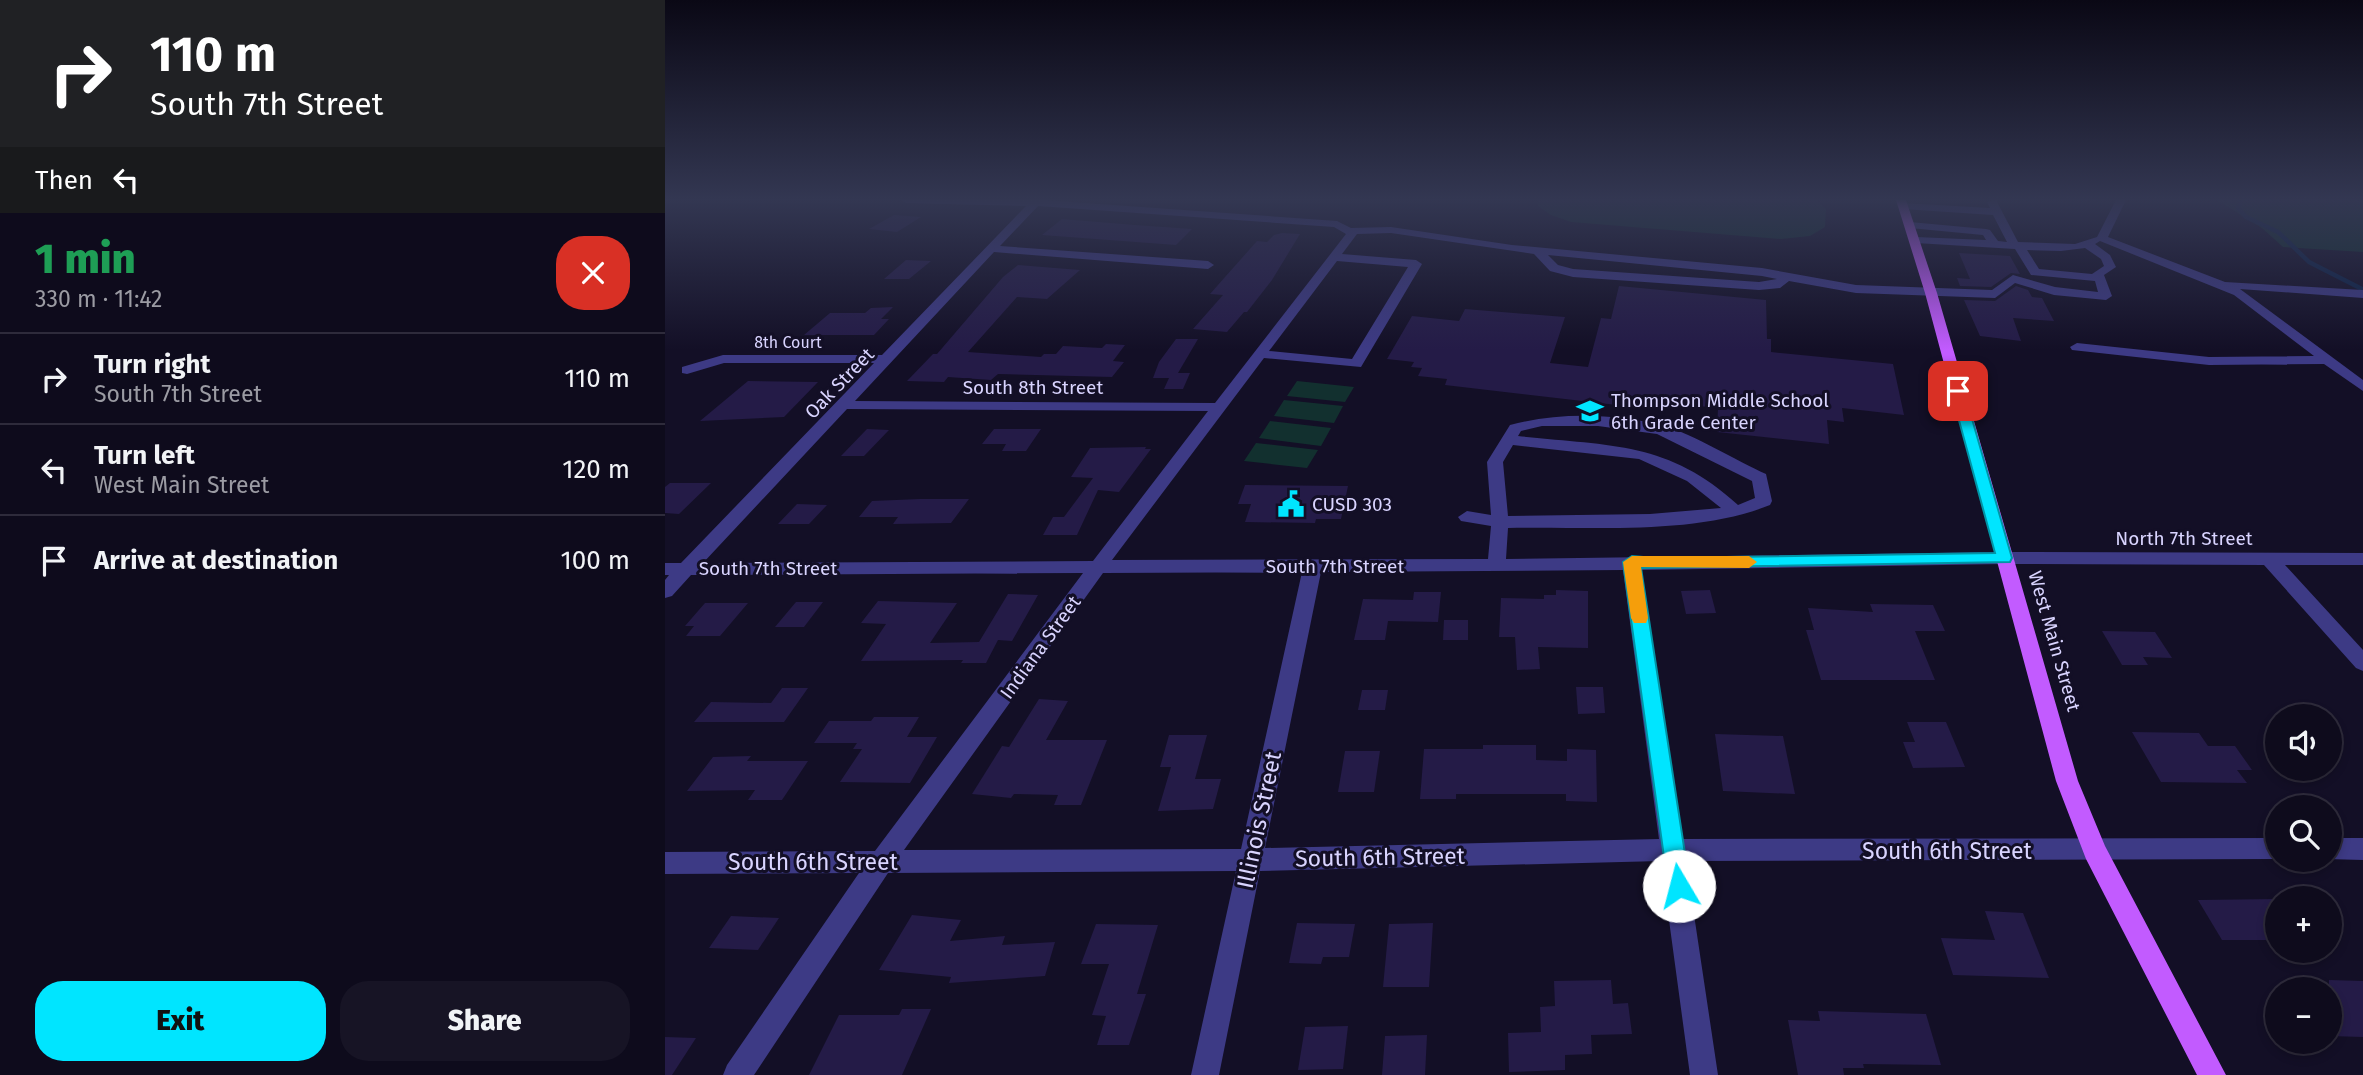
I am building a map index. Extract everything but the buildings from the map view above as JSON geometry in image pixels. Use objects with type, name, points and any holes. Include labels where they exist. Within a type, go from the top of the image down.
[{"type":"main road","name":"West Main Street","points":[[1918,250],[2067,781],[2095,851],[2212,1075]]},
{"type":"street","name":"Oak Street","points":[[665,591],[992,250]]},
{"type":"street","points":[[1009,250],[1208,265]]},
{"type":"street","name":"Indiana Street","points":[[737,1075],[881,862],[1097,568],[1338,250]]},
{"type":"street","points":[[1537,250],[1554,268],[1573,273],[1759,286],[1776,285],[1786,278]]},
{"type":"street","points":[[1539,250],[1713,266],[1856,289],[1931,293],[1951,290],[1995,294],[2013,279],[2054,291],[2106,296],[2098,274],[2110,267],[2106,257],[2096,250]]},
{"type":"street","points":[[2020,250],[2035,272],[2099,278]]},
{"type":"street","points":[[2136,250],[2222,284],[2256,304],[2363,387]]},
{"type":"street","points":[[1260,355],[1356,364],[1416,264],[1333,257]]},
{"type":"street","points":[[2222,284],[2363,294]]},
{"type":"street","points":[[2077,347],[2209,361],[2327,360]]},
{"type":"street","name":"8th Court","points":[[687,369],[723,359],[889,359]]},
{"type":"street","name":"South 8th Street","points":[[845,405],[1221,407]]},
{"type":"street","points":[[1467,517],[1500,522],[1650,520],[1736,512],[1764,501],[1760,478],[1661,430],[1598,421],[1542,421],[1515,428],[1495,462],[1500,522],[1497,565]]},
{"type":"street","points":[[1509,440],[1641,454],[1662,461],[1708,486],[1736,512]]},
{"type":"street","name":"North 7th Street","points":[[2004,558],[2363,559]]},
{"type":"street","name":"South 7th Street","points":[[665,569],[1097,568],[1632,562],[1655,564],[2004,558]]},
{"type":"street","points":[[2270,560],[2363,663]]},
{"type":"street","points":[[1632,562],[1705,1075]]},
{"type":"street","name":"Illinois Street","points":[[1205,1075],[1313,565]]},
{"type":"street","name":"South 6th Street","points":[[665,863],[1250,860],[1674,850],[2265,849]]},
{"type":"street","points":[[2342,849],[2363,849]]},
{"type":"green space","points":[[1297,381],[1354,387],[1345,402],[1287,396]]},
{"type":"green space","points":[[1284,400],[1343,406],[1334,423],[1274,416]]},
{"type":"green space","points":[[1270,421],[1331,428],[1321,446],[1259,438]]},
{"type":"green space","points":[[1256,443],[1318,450],[1307,468],[1244,461]]},
{"type":"waterway","points":[[2297,250],[2309,262],[2362,289]]},
{"type":"slow traffic","points":[[1640,618],[1632,562],[1749,562]]},
{"type":"place","name":"Thompson Middle School 6th Grade Center","points":[[1590,411]]},
{"type":"place","name":"CUSD 303","points":[[1291,504]]},
{"type":"route","points":[[1679,886],[1632,562],[1655,564],[2004,558],[1958,391]]}]
